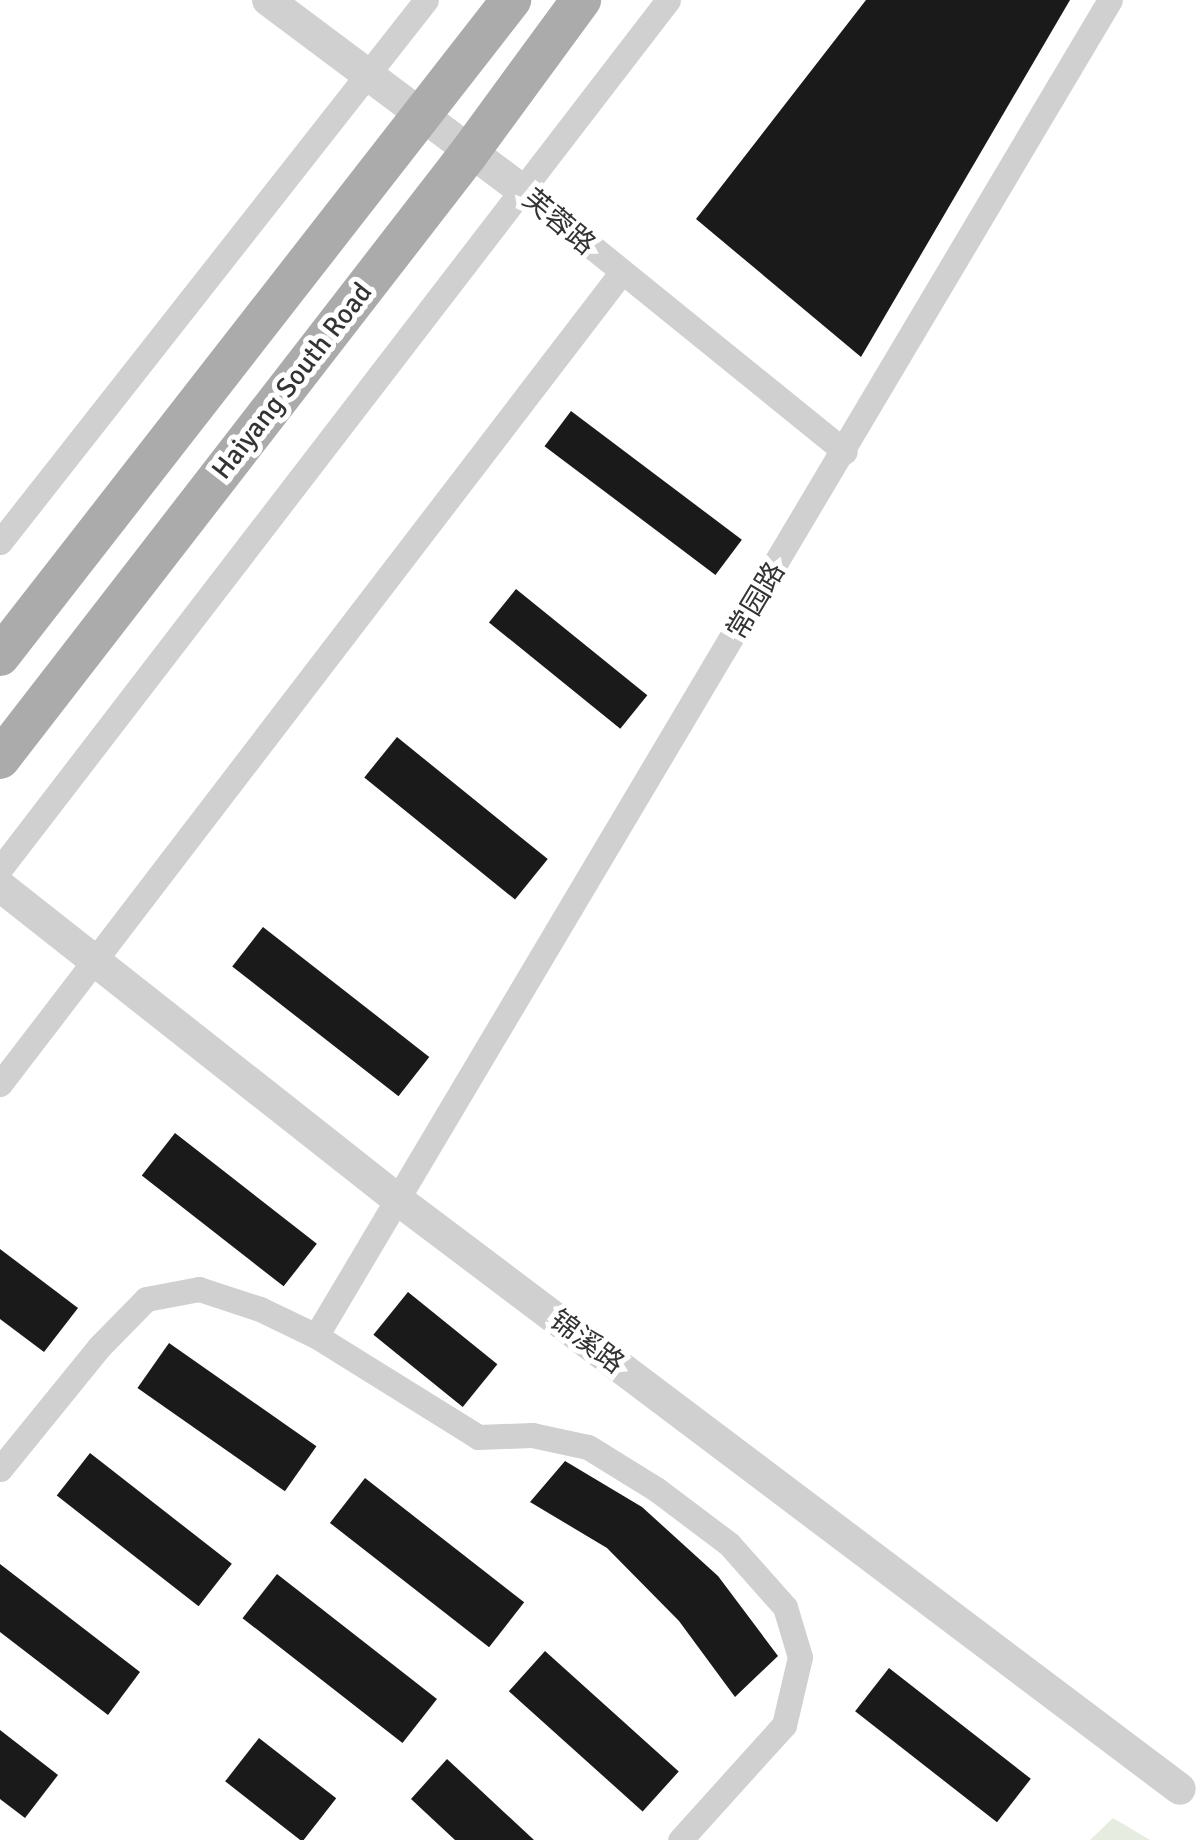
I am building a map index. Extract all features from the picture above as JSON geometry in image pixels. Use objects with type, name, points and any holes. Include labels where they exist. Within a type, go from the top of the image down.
[{"type":"main road","points":[[0,656],[512,0]]},
{"type":"main road","name":"Haiyang South Road","points":[[0,759],[469,152],[580,0]]},
{"type":"street","name":"芙蓉路","points":[[268,0],[523,191],[845,452]]},
{"type":"street","points":[[0,542],[426,0]]},
{"type":"street","points":[[0,869],[668,0]]},
{"type":"street","name":"常园路","points":[[316,1336],[845,452],[1110,0]]},
{"type":"street","points":[[0,1084],[621,274]]},
{"type":"street","name":"锦溪路","points":[[0,886],[398,1199],[1180,1789]]},
{"type":"street","points":[[0,1468],[99,1347],[146,1299],[199,1290],[260,1309],[316,1336],[478,1437],[532,1435],[588,1447],[656,1489],[729,1544],[785,1607],[800,1658],[784,1725],[680,1840]]},
{"type":"shaded area","points":[[1113,1818],[1150,1840],[1090,1840]]},
{"type":"building","points":[[866,0],[1070,0],[861,357],[696,219]]},
{"type":"building","points":[[571,411],[742,540],[715,575],[545,446]]},
{"type":"building","points":[[516,589],[647,695],[620,729],[489,622]]},
{"type":"building","points":[[397,737],[548,859],[515,899],[364,777]]},
{"type":"building","points":[[263,927],[429,1057],[398,1096],[232,966]]},
{"type":"building","points":[[175,1133],[317,1244],[284,1286],[142,1176]]},
{"type":"building","points":[[0,1249],[78,1308],[44,1352],[0,1319]]},
{"type":"building","points":[[408,1292],[497,1364],[463,1407],[373,1335]]},
{"type":"building","points":[[169,1343],[316,1446],[285,1491],[137,1388]]},
{"type":"building","points":[[90,1453],[232,1564],[199,1606],[57,1496]]},
{"type":"building","points":[[565,1461],[642,1507],[718,1576],[778,1656],[735,1697],[679,1621],[607,1548],[530,1502]]},
{"type":"building","points":[[365,1478],[524,1602],[489,1647],[330,1523]]},
{"type":"building","points":[[0,1564],[140,1672],[108,1715],[0,1632]]},
{"type":"building","points":[[277,1574],[437,1699],[402,1743],[243,1618]]},
{"type":"building","points":[[545,1651],[679,1771],[643,1812],[509,1691]]},
{"type":"building","points":[[889,1668],[1031,1779],[997,1822],[855,1711]]},
{"type":"building","points":[[0,1730],[58,1775],[25,1818],[0,1799]]},
{"type":"building","points":[[259,1738],[336,1798],[300,1840],[225,1781]]},
{"type":"building","points":[[447,1759],[534,1840],[455,1840],[411,1799]]}]
